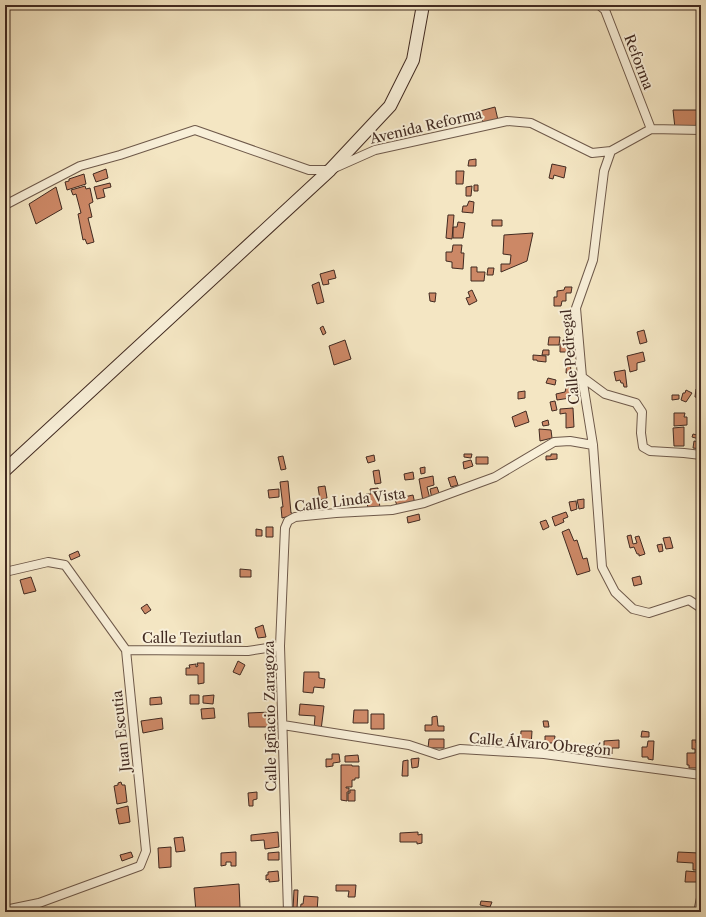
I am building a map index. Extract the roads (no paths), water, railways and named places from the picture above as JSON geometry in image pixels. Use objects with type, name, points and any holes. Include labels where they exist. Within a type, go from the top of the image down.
[{"type":"main road","points":[[5,470],[330,170],[390,106],[413,60],[423,5]]},
{"type":"street","name":"Reforma","points":[[599,5],[605,10],[651,130]]},
{"type":"street","name":"Avenida Reforma","points":[[5,205],[80,166],[120,155],[195,130],[309,170],[330,170],[375,150],[507,121],[532,123],[592,153],[611,151],[651,130]]},
{"type":"street","points":[[651,130],[701,130]]},
{"type":"street","name":"Calle Pedregal","points":[[611,151],[604,171],[593,260],[576,308],[582,377],[593,445],[602,566],[615,592],[633,610],[649,613],[689,600],[701,608]]},
{"type":"street","points":[[582,377],[605,394],[636,403],[642,412],[641,433],[643,447],[650,451],[684,453],[701,456]]},
{"type":"street","name":"Calle Linda Vista","points":[[288,521],[295,517],[336,512],[392,510],[424,503],[494,477],[554,442],[570,441],[593,445]]},
{"type":"street","name":"Calle Ignacio Zaragoza","points":[[288,521],[285,528],[280,646],[289,912]]},
{"type":"street","name":"Juan Escutia","points":[[5,572],[48,562],[65,565],[126,650],[146,850],[140,866],[39,903],[5,910]]},
{"type":"street","name":"Calle Teziutlan","points":[[126,650],[248,651],[280,646]]},
{"type":"street","name":"Calle Álvaro Obregón","points":[[283,725],[409,745],[439,755],[460,749],[544,754],[701,775]]},
{"type":"street","points":[[698,912],[701,898]]}]
